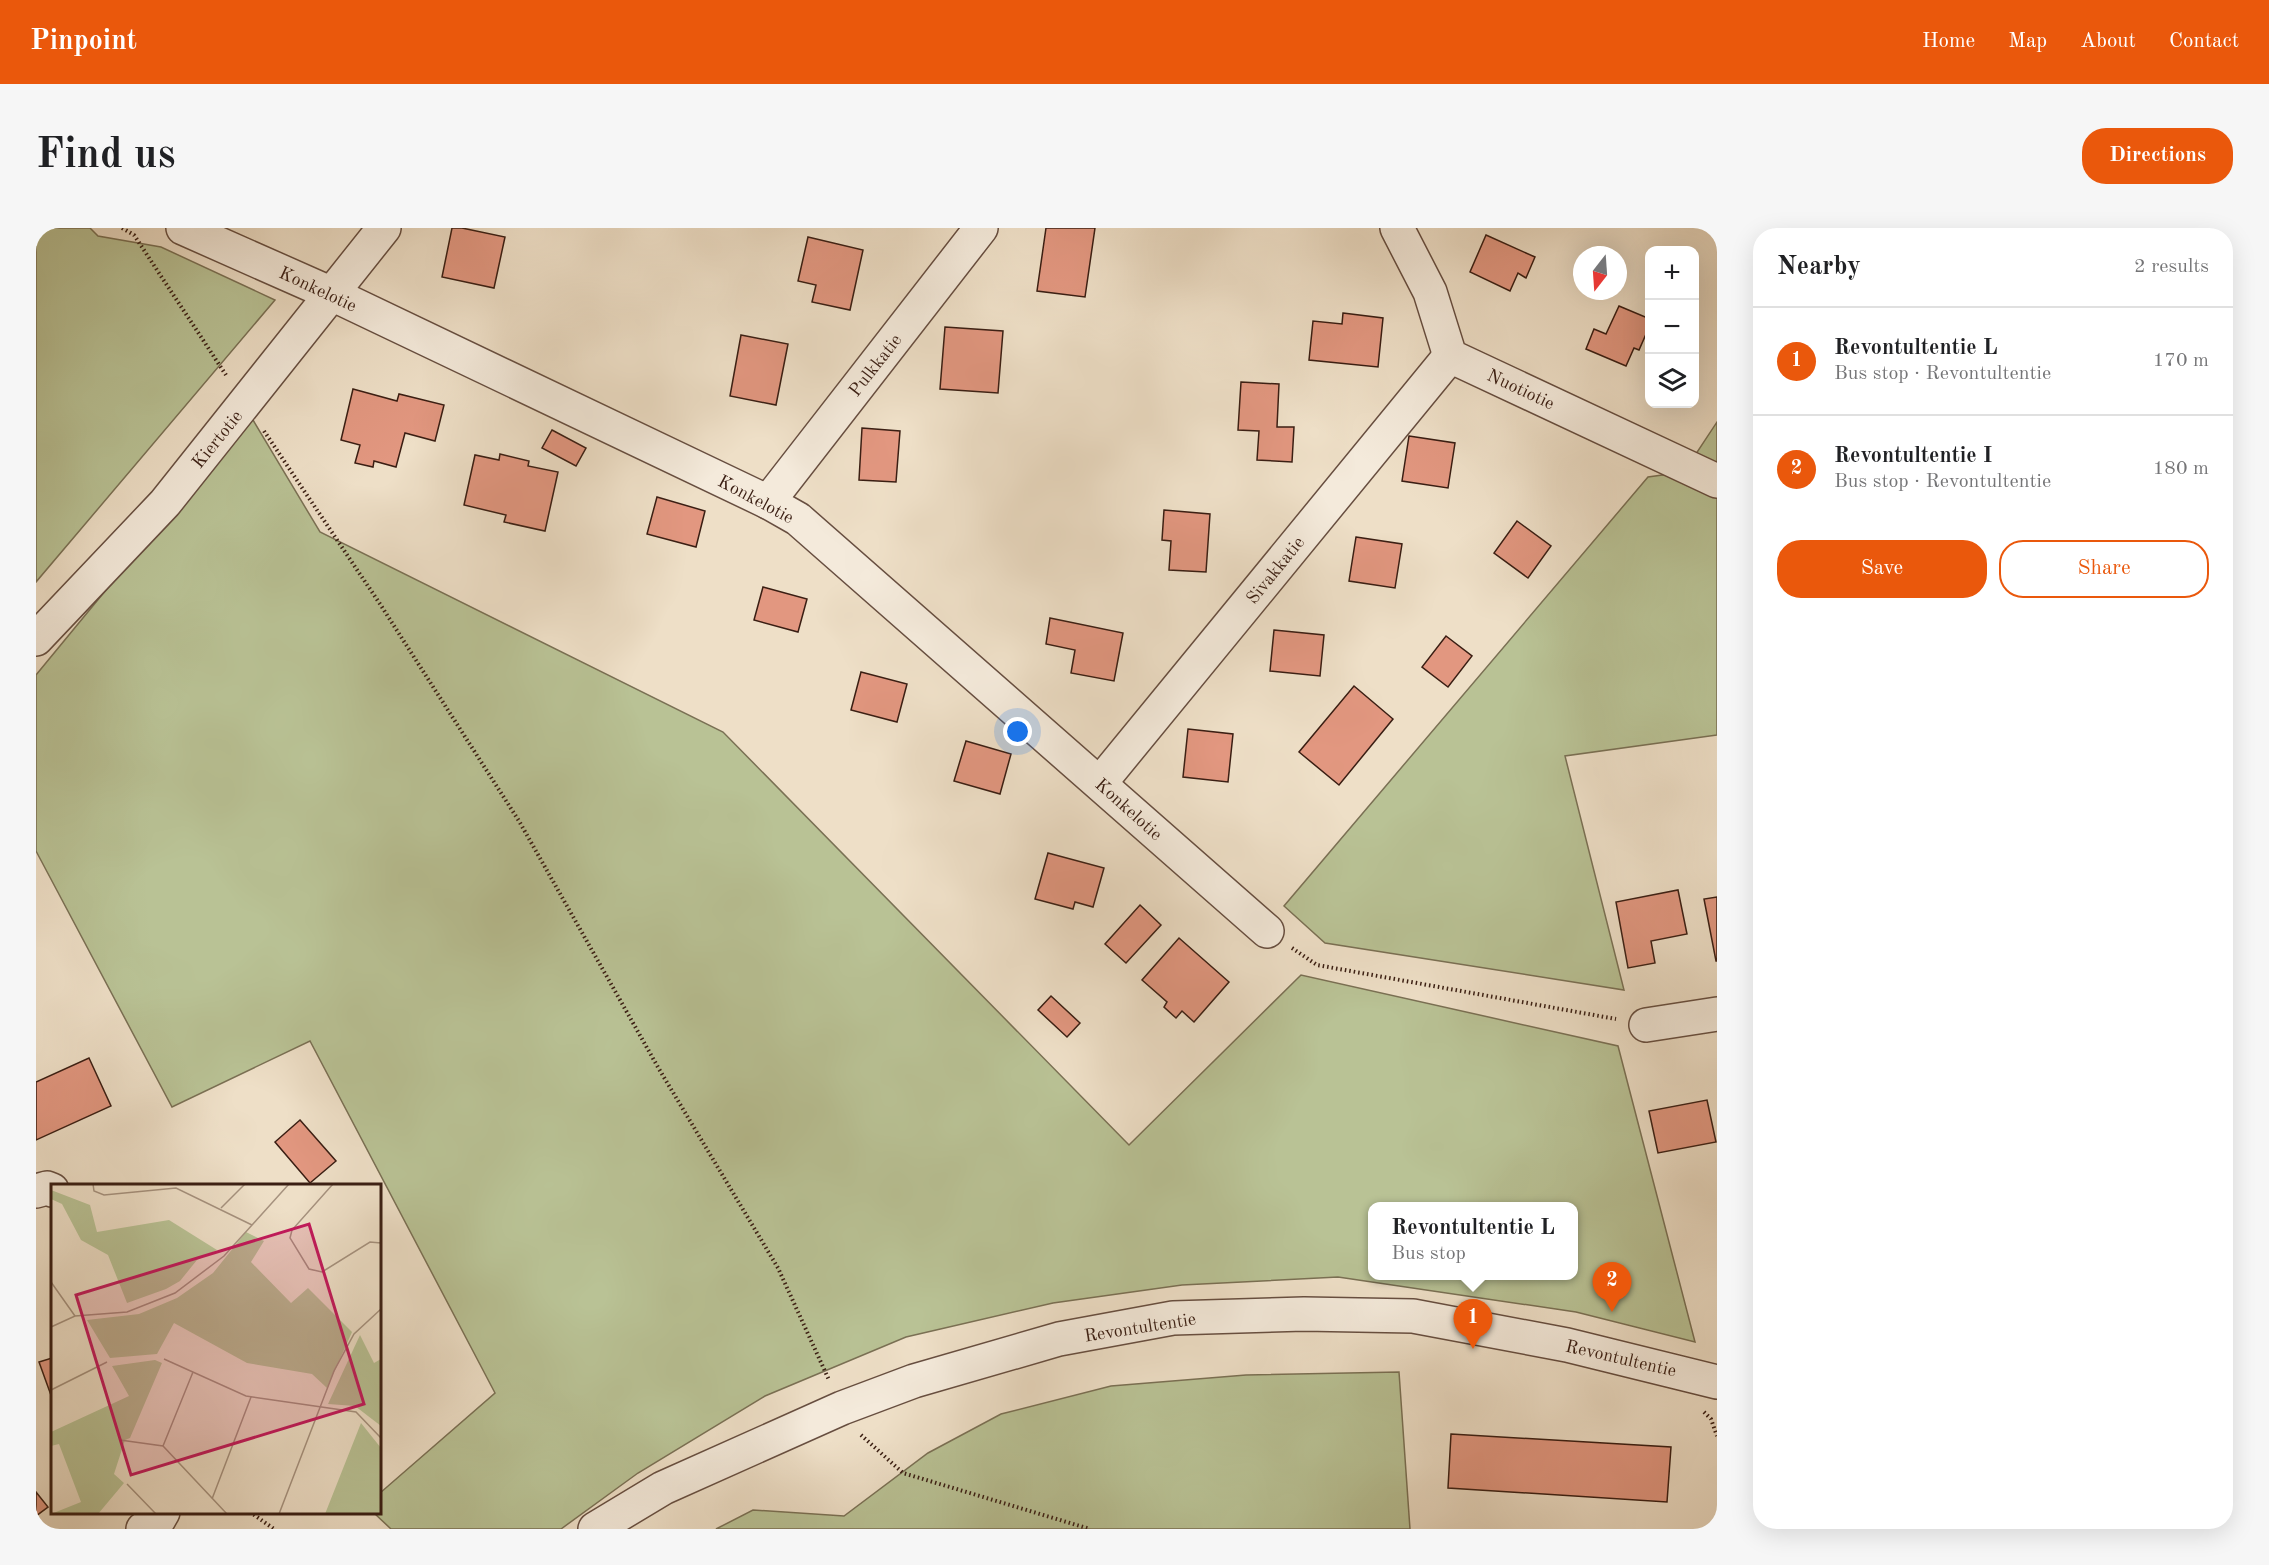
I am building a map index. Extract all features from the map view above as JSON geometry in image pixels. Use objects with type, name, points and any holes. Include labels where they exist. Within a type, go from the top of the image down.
[{"type":"street","name":"Konkelotie","points":[[183,228],[332,294],[768,502],[798,519],[1267,931]]},
{"type":"street","name":"Kiertotie","points":[[36,639],[165,503],[384,228]]},
{"type":"street","name":"Pulkkatie","points":[[768,502],[981,228]]},
{"type":"street","points":[[1397,228],[1430,292],[1450,356]]},
{"type":"street","name":"Nuotiotie","points":[[1450,356],[1717,481]]},
{"type":"street","name":"Sivakkatie","points":[[1100,783],[1450,356]]},
{"type":"street","points":[[1646,1025],[1717,1014]]},
{"type":"street","points":[[36,1191],[47,1188],[51,1190]]},
{"type":"street","name":"Revontultentie","points":[[595,1529],[663,1488],[853,1418],[914,1381],[1059,1339],[1173,1318],[1304,1314],[1413,1316],[1567,1346],[1707,1393]]},
{"type":"street","points":[[143,1529],[159,1519],[162,1514]]},
{"type":"path","points":[[122,228],[134,235],[380,604],[519,821],[659,1069],[778,1268],[853,1418],[856,1431],[903,1473],[1090,1529]]},
{"type":"path","points":[[1267,931],[1317,965],[1646,1025]]},
{"type":"path","points":[[1707,1393],[1711,1419],[1717,1436]]},
{"type":"path","points":[[253,1514],[274,1529]]},
{"type":"green space","points":[[36,228],[90,228],[98,236],[161,247],[275,300],[36,582]]},
{"type":"green space","points":[[247,410],[320,532],[723,732],[1129,1145],[1301,975],[1618,1046],[1695,1342],[1576,1312],[1338,1277],[1182,1285],[1053,1303],[906,1337],[765,1396],[638,1473],[561,1529],[391,1529],[375,1514],[381,1514],[381,1492],[495,1393],[310,1041],[172,1107],[36,851],[36,675],[171,511]]},
{"type":"green space","points":[[1717,422],[1717,735],[1565,756],[1624,990],[1325,943],[1284,906],[1648,477],[1684,472]]},
{"type":"green space","points":[[1399,1372],[1410,1529],[716,1529],[753,1510],[844,1516],[928,1453],[1001,1414],[1111,1386],[1246,1375]]},
{"type":"building","points":[[452,228],[505,237],[494,288],[442,277]]},
{"type":"building","points":[[1046,228],[1095,228],[1085,297],[1037,291]]},
{"type":"building","points":[[1486,235],[1535,257],[1526,278],[1518,273],[1510,291],[1470,272]]},
{"type":"building","points":[[808,237],[863,250],[850,310],[812,302],[816,285],[798,281]]},
{"type":"building","points":[[1619,306],[1645,317],[1645,336],[1639,350],[1634,348],[1626,366],[1586,349],[1594,329],[1606,334]]},
{"type":"building","points":[[1343,313],[1383,318],[1378,367],[1309,360],[1313,321],[1342,324]]},
{"type":"building","points":[[945,327],[1003,331],[998,393],[940,389]]},
{"type":"building","points":[[741,335],[788,344],[776,405],[730,396]]},
{"type":"building","points":[[1241,382],[1279,384],[1277,427],[1294,427],[1292,462],[1257,460],[1259,431],[1238,430]]},
{"type":"building","points":[[353,389],[397,401],[399,394],[444,405],[435,441],[405,433],[396,467],[374,461],[373,467],[355,463],[360,445],[341,440]]},
{"type":"building","points":[[862,428],[900,431],[896,482],[859,480]]},
{"type":"building","points":[[552,430],[586,448],[576,466],[542,448]]},
{"type":"building","points":[[1409,436],[1455,443],[1448,488],[1402,481]]},
{"type":"building","points":[[500,454],[529,461],[528,466],[558,472],[545,531],[504,522],[506,515],[464,505],[475,455],[499,460]]},
{"type":"building","points":[[657,497],[705,511],[696,547],[647,534]]},
{"type":"building","points":[[1164,510],[1210,514],[1206,572],[1169,570],[1171,541],[1162,540]]},
{"type":"building","points":[[1517,521],[1551,546],[1528,578],[1494,553]]},
{"type":"building","points":[[1356,537],[1402,544],[1395,588],[1349,581]]},
{"type":"building","points":[[763,587],[807,599],[798,632],[754,620]]},
{"type":"building","points":[[1050,618],[1123,633],[1114,681],[1071,673],[1075,650],[1046,644]]},
{"type":"building","points":[[1274,630],[1324,635],[1320,676],[1270,671]]},
{"type":"building","points":[[1446,636],[1472,656],[1448,687],[1422,667]]},
{"type":"building","points":[[861,672],[907,684],[897,722],[851,710]]},
{"type":"building","points":[[1354,686],[1393,719],[1339,785],[1299,752]]},
{"type":"building","points":[[1188,729],[1233,734],[1228,782],[1183,777]]},
{"type":"building","points":[[966,741],[1011,754],[1000,794],[954,781]]},
{"type":"building","points":[[1048,853],[1104,868],[1093,907],[1075,902],[1073,909],[1035,899]]},
{"type":"building","points":[[1678,890],[1687,934],[1651,941],[1655,963],[1628,968],[1616,902]]},
{"type":"building","points":[[1717,897],[1717,961],[1716,961],[1704,899]]},
{"type":"building","points":[[1140,905],[1161,925],[1126,963],[1105,944]]},
{"type":"building","points":[[1179,938],[1229,982],[1194,1022],[1182,1011],[1176,1018],[1164,1007],[1167,1002],[1142,980]]},
{"type":"building","points":[[1051,996],[1080,1023],[1067,1037],[1038,1010]]},
{"type":"building","points":[[89,1058],[111,1106],[36,1140],[36,1082]]},
{"type":"building","points":[[1707,1100],[1716,1142],[1658,1153],[1649,1111]]},
{"type":"building","points":[[300,1120],[336,1161],[310,1183],[275,1142]]},
{"type":"building","points":[[51,1358],[51,1395],[39,1362]]},
{"type":"building","points":[[1451,1434],[1671,1447],[1667,1502],[1448,1488]]},
{"type":"building","points":[[36,1492],[48,1507],[36,1516]]},
{"type":"place","name":"Revontultentie I","points":[[1612,1312]]},
{"type":"place","name":"Revontultentie L","points":[[1473,1349]]}]
